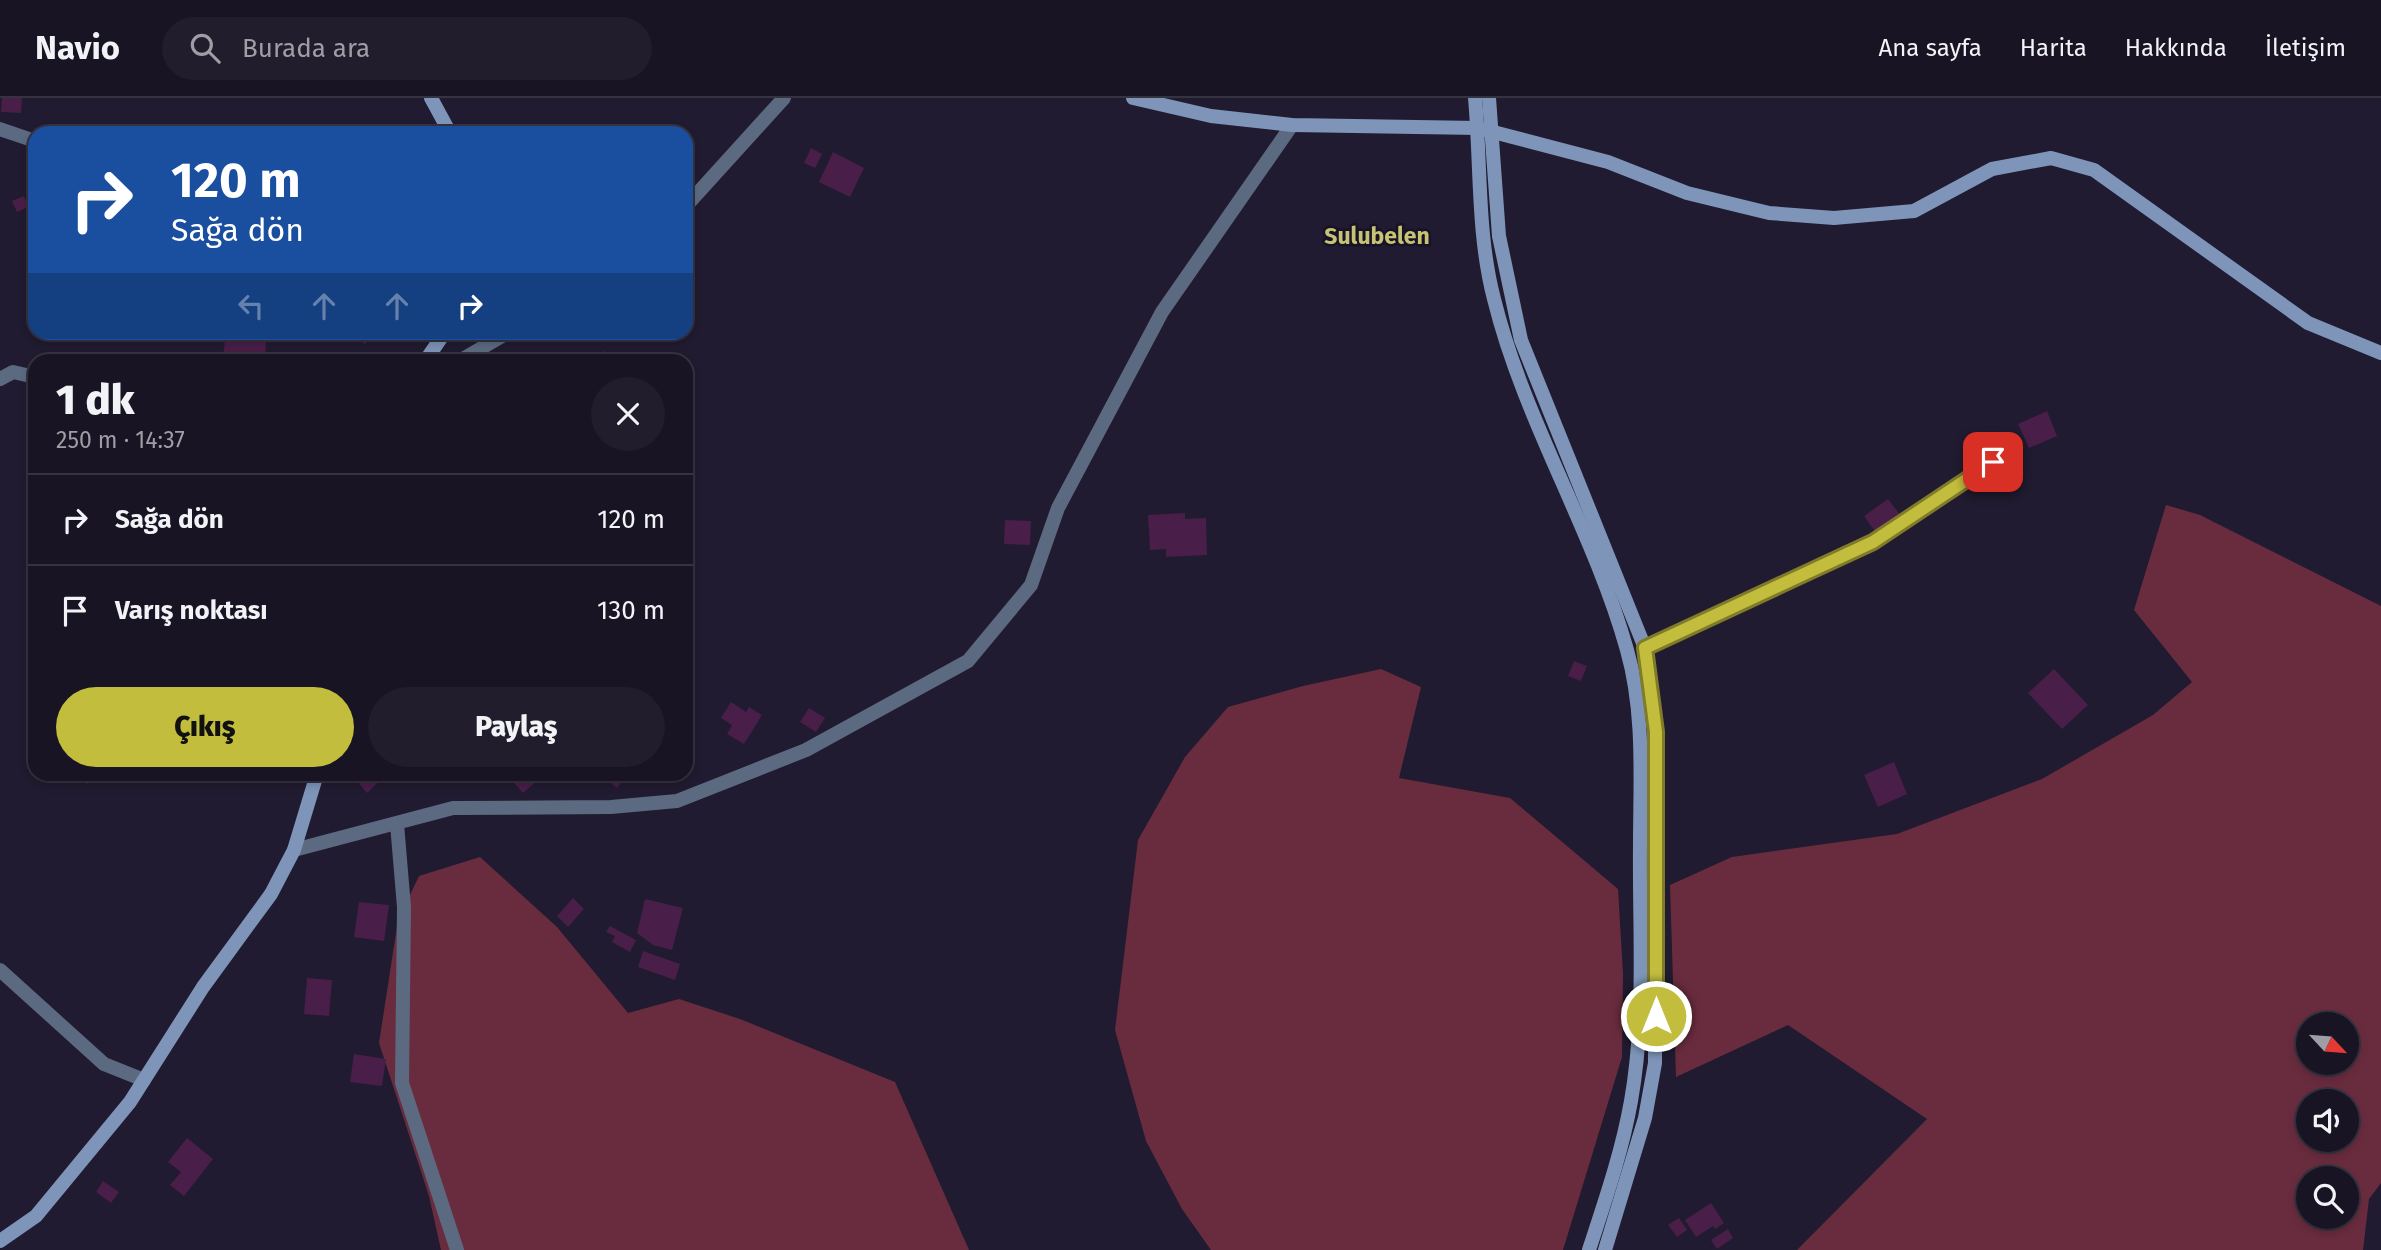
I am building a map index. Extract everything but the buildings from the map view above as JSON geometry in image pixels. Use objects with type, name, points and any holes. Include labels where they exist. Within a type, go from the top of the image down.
[{"type":"main road","points":[[431,98],[446,126]]},
{"type":"main road","points":[[1133,98],[1211,116],[1292,125],[1485,130],[1608,162],[1687,193],[1769,213],[1834,218],[1914,211],[1992,169],[2051,158],[2094,170],[2308,323],[2381,353]]},
{"type":"main road","points":[[1475,98],[1485,130],[1499,236],[1521,340],[1645,648],[1656,732],[1638,1041],[1631,1101],[1615,1173],[1589,1250]]},
{"type":"main road","points":[[1489,98],[1485,130],[1487,268],[1494,300],[1514,367],[1612,604],[1631,664],[1641,745],[1656,1063],[1645,1118],[1605,1250]]},
{"type":"main road","points":[[0,1241],[36,1216],[92,1150],[144,1080],[203,987],[271,894],[294,850],[315,781]]},
{"type":"street","points":[[693,198],[784,98]]},
{"type":"street","points":[[294,850],[453,808],[611,807],[677,800],[806,750],[968,661],[1031,585],[1058,508],[1163,312],[1292,125]]},
{"type":"street","points":[[0,128],[28,138]]},
{"type":"street","points":[[471,354],[495,340]]},
{"type":"street","points":[[0,379],[12,372],[28,375]]},
{"type":"street","points":[[1645,648],[1873,542],[2013,449]]},
{"type":"street","points":[[397,824],[404,907],[402,1083],[457,1250]]},
{"type":"street","points":[[0,970],[104,1064],[144,1080]]},
{"type":"shaded area","points":[[2166,505],[2200,515],[2381,606],[2381,1183],[2369,1199],[2363,1250],[1797,1250],[1927,1119],[1788,1025],[1676,1077],[1670,885],[1732,857],[1897,834],[2042,779],[2153,715],[2192,682],[2134,610]]},
{"type":"shaded area","points":[[1381,669],[1421,687],[1399,778],[1510,798],[1618,889],[1623,974],[1622,1057],[1563,1250],[1211,1250],[1182,1209],[1146,1141],[1115,1030],[1138,840],[1185,757],[1228,707],[1303,686]]},
{"type":"shaded area","points":[[480,857],[557,927],[628,1013],[679,999],[740,1019],[895,1082],[969,1250],[441,1250],[429,1196],[379,1043],[398,920],[419,876]]},
{"type":"district","name":"Sulubelen","points":[[1377,236]]},
{"type":"route","points":[[1656,1016],[1656,732],[1652,684],[1645,648],[1873,542],[1993,462]]}]
